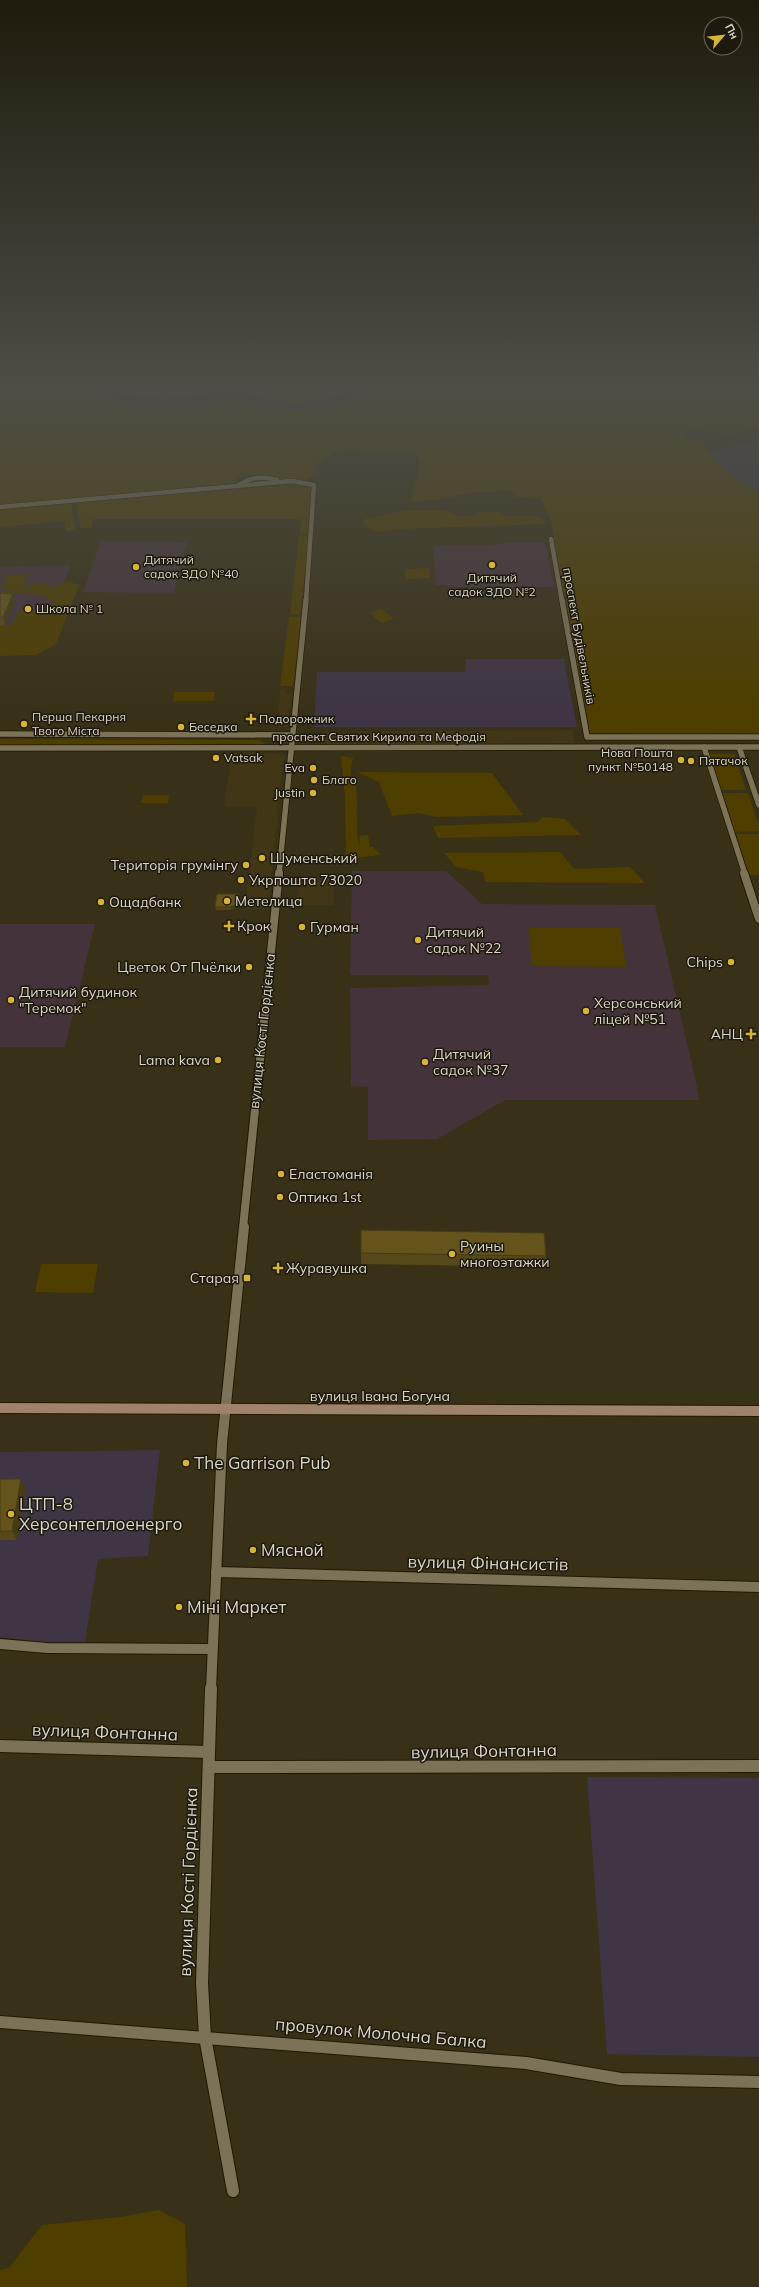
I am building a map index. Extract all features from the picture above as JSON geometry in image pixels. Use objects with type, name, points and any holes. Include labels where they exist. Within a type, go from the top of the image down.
[{"type":"street","name":"вулиця Кості Гордієнка","points":[[0,507],[105,498]]},
{"type":"street","name":"вулиця Кості Гордієнка","points":[[233,2191],[205,2037],[202,1983],[212,1648],[225,1409],[306,591],[313,498]]},
{"type":"street","name":"проспект Будівельників","points":[[551,539],[586,737],[759,738]]},
{"type":"street","name":"проспект Святих Кирила та Мефодія","points":[[0,734],[292,735]]},
{"type":"street","points":[[704,747],[759,919]]},
{"type":"street","name":"проспект Святих Кирила та Мефодія","points":[[0,748],[759,748]]},
{"type":"street","points":[[739,748],[759,805]]},
{"type":"street","name":"вулиця Івана Богуна","points":[[0,1408],[759,1411]]},
{"type":"street","name":"вулиця Фінансистів","points":[[216,1572],[759,1587]]},
{"type":"street","points":[[0,1644],[85,1649],[212,1648]]},
{"type":"street","name":"вулиця Фонтанна","points":[[0,1746],[209,1752]]},
{"type":"street","name":"вулиця Фонтанна","points":[[209,1766],[403,1769],[521,1766],[759,1766]]},
{"type":"street","name":"провулок Молочна Балка","points":[[0,2022],[526,2063],[621,2079],[759,2082]]},
{"type":"shaded area","points":[[0,498],[85,498],[0,505]]},
{"type":"shaded area","points":[[138,498],[311,498],[309,535],[300,535],[301,519],[93,519],[91,528],[80,528],[76,503]]},
{"type":"shaded area","points":[[412,498],[447,498],[440,499],[411,502]]},
{"type":"shaded area","points":[[525,498],[759,498],[759,734],[590,733],[551,521],[541,499]]},
{"type":"shaded area","points":[[71,503],[75,529],[66,532],[65,521],[0,527],[0,509]]},
{"type":"shaded area","points":[[407,510],[439,510],[451,512],[457,516],[475,516],[479,512],[499,512],[504,516],[535,516],[544,520],[545,524],[398,529],[375,532],[363,523],[364,519]]},
{"type":"shaded area","points":[[299,536],[309,536],[300,615],[290,614]]},
{"type":"shaded area","name":"Дитячий садок ЗДО №40","points":[[101,541],[187,542],[174,593],[83,592]]},
{"type":"shaded area","name":"Дитячий садок ЗДО №2","points":[[507,542],[545,542],[554,587],[455,587],[452,585],[436,585],[433,546],[491,546]]},
{"type":"shaded area","name":"Школа № 1","points":[[70,565],[41,652],[0,651],[0,567]]},
{"type":"shaded area","points":[[429,568],[430,578],[406,579],[405,569]]},
{"type":"shaded area","points":[[28,574],[24,589],[34,584],[48,584],[51,588],[67,581],[79,585],[56,644],[36,655],[0,656],[0,625],[12,625],[18,612],[45,610],[51,607],[53,602],[48,598],[35,594],[1,594],[4,591],[17,590],[1,590],[6,575]]},
{"type":"shaded area","points":[[382,609],[394,619],[381,623],[370,613]]},
{"type":"shaded area","points":[[289,617],[301,617],[293,686],[280,686]]},
{"type":"shaded area","points":[[465,659],[564,659],[577,727],[314,727],[317,672],[466,672]]},
{"type":"shaded area","points":[[280,691],[286,691],[286,694],[291,694],[288,727],[277,727]]},
{"type":"shaded area","points":[[174,692],[215,692],[213,701],[173,701]]},
{"type":"shaded area","points":[[572,730],[575,743],[322,745],[322,732]]},
{"type":"shaded area","points":[[0,739],[259,740],[265,743],[260,746],[0,745]]},
{"type":"shaded area","name":"Шуменський","points":[[232,753],[284,754],[268,909],[245,909],[257,807],[224,806]]},
{"type":"shaded area","points":[[709,754],[734,754],[746,790],[721,790]]},
{"type":"shaded area","points":[[341,756],[353,758],[351,777],[356,785],[357,832],[360,847],[359,836],[368,835],[370,847],[373,847],[381,855],[346,859],[345,797]]},
{"type":"shaded area","points":[[357,772],[492,773],[523,815],[436,817],[419,813],[392,816],[379,782]]},
{"type":"shaded area","points":[[722,793],[748,793],[759,825],[759,831],[735,832]]},
{"type":"shaded area","points":[[143,795],[169,795],[168,803],[141,803]]},
{"type":"shaded area","points":[[542,817],[565,819],[581,835],[438,838],[433,826],[538,822]]},
{"type":"shaded area","points":[[736,834],[759,834],[759,875],[749,875]]},
{"type":"shaded area","points":[[560,852],[574,869],[630,867],[645,883],[485,882],[483,872],[456,867],[444,853]]},
{"type":"shaded area","points":[[352,871],[446,871],[482,904],[655,905],[700,1100],[505,1100],[437,1139],[368,1140],[368,1087],[351,1086],[350,988],[489,985],[488,975],[350,975]]},
{"type":"shaded area","points":[[299,880],[334,880],[333,905],[297,905]]},
{"type":"shaded area","points":[[0,924],[95,924],[65,1047],[0,1047]]},
{"type":"shaded area","points":[[528,927],[620,928],[626,967],[532,966]]},
{"type":"shaded area","points":[[41,1264],[98,1264],[93,1293],[35,1292]]},
{"type":"shaded area","points":[[160,1450],[148,1556],[98,1559],[85,1642],[52,1643],[0,1637],[0,1452]]},
{"type":"shaded area","points":[[587,1777],[759,1778],[759,2057],[607,2054]]},
{"type":"shaded area","points":[[159,2210],[185,2224],[187,2287],[0,2287],[0,2270],[9,2268],[42,2225],[120,2217]]},
{"type":"building","points":[[0,593],[13,594],[3,617],[0,617]]},
{"type":"building","name":"Метелица","points":[[217,894],[238,894],[237,904],[231,907],[215,907]]},
{"type":"building","points":[[361,1230],[544,1233],[546,1256],[361,1253]]},
{"type":"building","name":"ЦТП-8 Херсонтеплоенерго","points":[[0,1479],[21,1479],[12,1531],[0,1531]]},
{"type":"place","name":"Дитячий садок ЗДО №2","points":[[492,565]]},
{"type":"place","name":"Дитячий садок ЗДО №40","points":[[136,567]]},
{"type":"place","name":"Школа № 1","points":[[28,609]]},
{"type":"place","name":"Подорожник","points":[[251,719]]},
{"type":"place","name":"Перша Пекарня Твого Міста","points":[[24,724]]},
{"type":"place","name":"Беседка","points":[[181,727]]},
{"type":"place","name":"Vatsak","points":[[216,758]]},
{"type":"place","name":"Нова Пошта пункт №50148","points":[[681,760]]},
{"type":"place","name":"Пятачок","points":[[691,761]]},
{"type":"place","name":"Eva","points":[[313,768]]},
{"type":"place","name":"Благо","points":[[314,780]]},
{"type":"place","name":"Justin","points":[[313,793]]},
{"type":"place","name":"Шуменський","points":[[262,858]]},
{"type":"place","name":"Територія грумінгу","points":[[246,865]]},
{"type":"place","name":"Укрпошта 73020","points":[[241,880]]},
{"type":"place","name":"Метелица","points":[[227,901]]},
{"type":"place","name":"Ощадбанк","points":[[101,902]]},
{"type":"place","name":"Крок","points":[[229,926]]},
{"type":"place","name":"Гурман","points":[[302,927]]},
{"type":"place","name":"Дитячий садок №22","points":[[418,940]]},
{"type":"place","name":"Chips","points":[[731,962]]},
{"type":"place","name":"Цветок От Пчёлки","points":[[249,967]]},
{"type":"place","name":"Дитячий будинок \"Теремок\"","points":[[11,1000]]},
{"type":"place","name":"Херсонський ліцей №51","points":[[586,1011]]},
{"type":"place","name":"АНЦ","points":[[751,1034]]},
{"type":"place","name":"Lama kava","points":[[218,1060]]},
{"type":"place","name":"Дитячий садок №37","points":[[425,1062]]},
{"type":"place","name":"Еластоманія","points":[[281,1174]]},
{"type":"place","name":"Оптика 1st","points":[[280,1197]]},
{"type":"place","name":"Руины многоэтажки","points":[[452,1254]]},
{"type":"place","name":"Журавушка","points":[[278,1268]]},
{"type":"place","name":"Старая","points":[[247,1278]]},
{"type":"place","name":"The Garrison Pub","points":[[186,1463]]},
{"type":"place","name":"ЦТП-8 Херсонтеплоенерго","points":[[11,1514]]},
{"type":"place","name":"Мясной","points":[[253,1550]]},
{"type":"place","name":"Міні Маркет","points":[[179,1607]]}]
